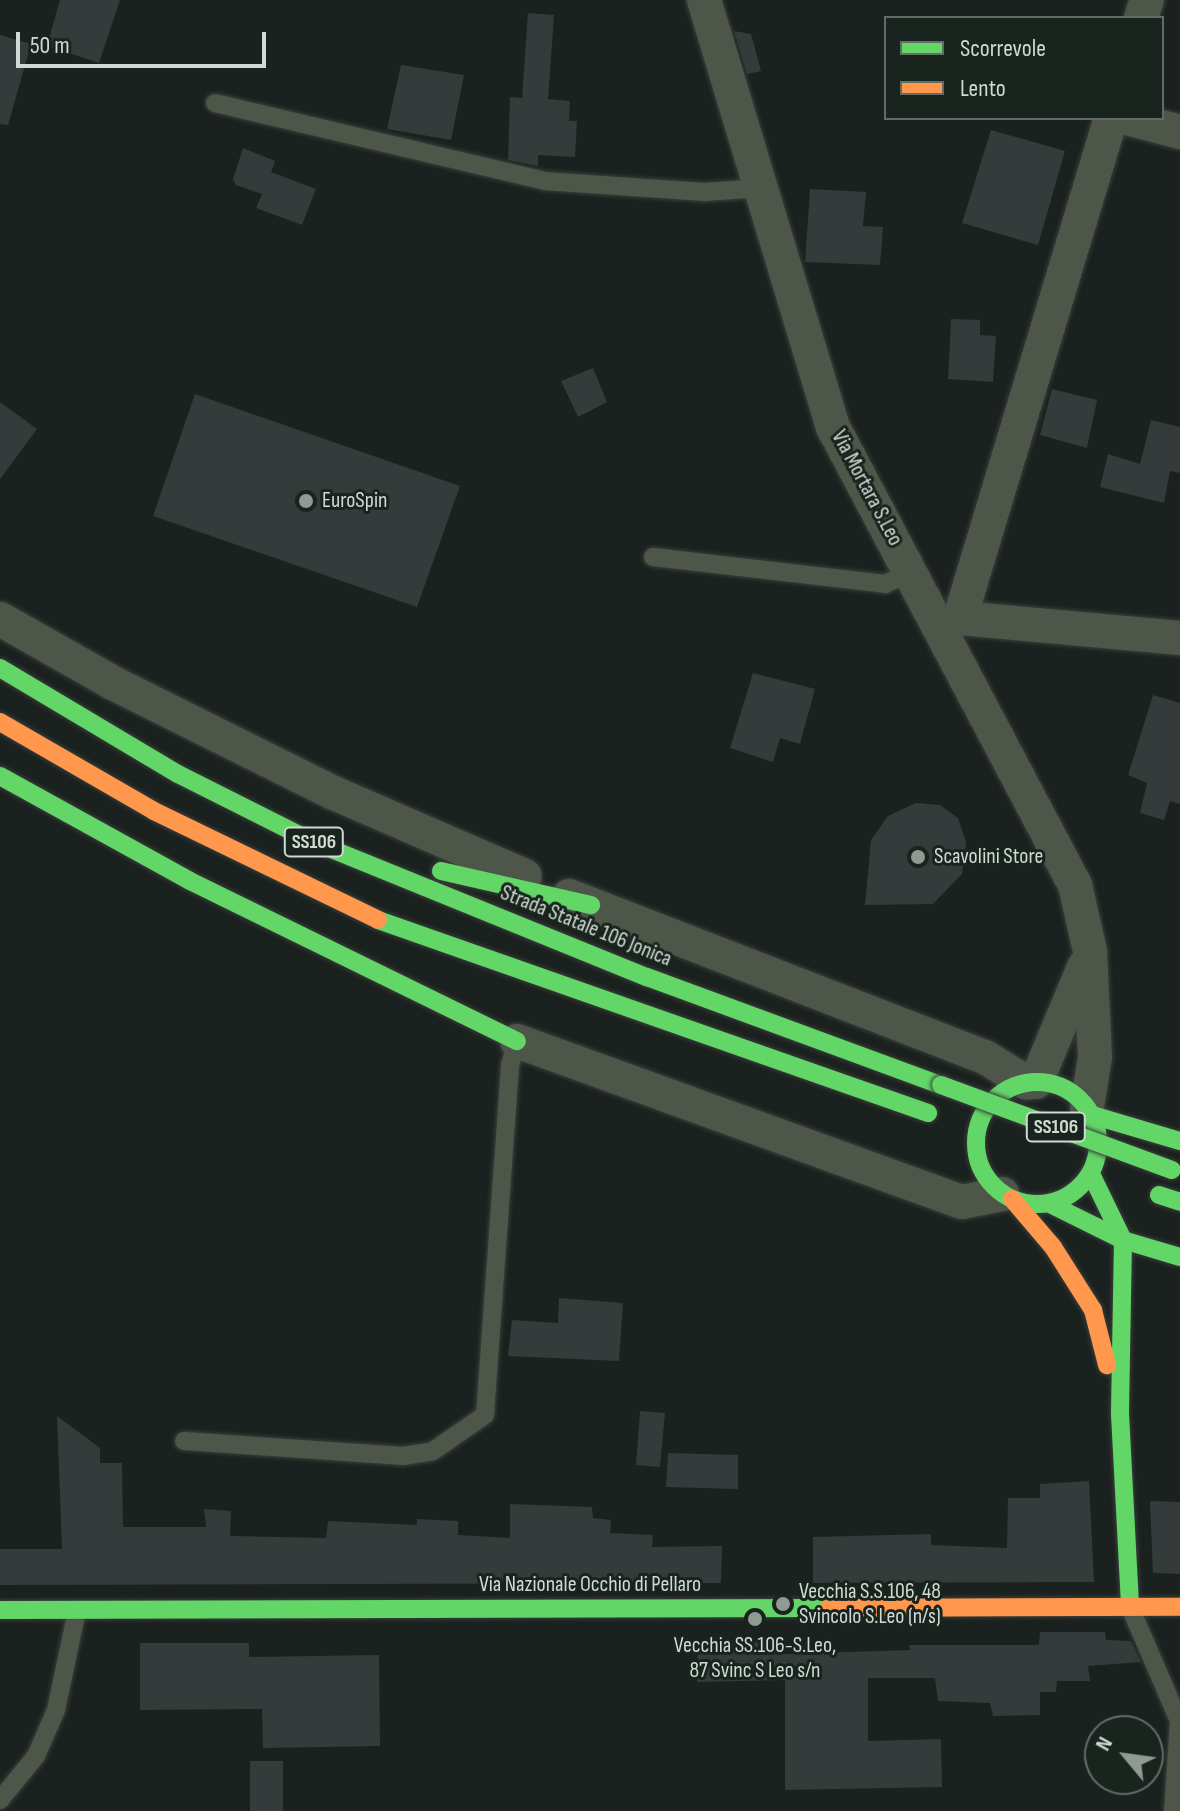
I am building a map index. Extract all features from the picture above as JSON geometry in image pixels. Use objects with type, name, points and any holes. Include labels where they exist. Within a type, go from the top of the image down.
[{"type":"main road","name":"Strada Statale 106 Jonica","points":[[0,668],[178,774],[309,840],[647,977],[1176,1171]]},
{"type":"main road","name":"SS106","points":[[0,722],[154,811],[365,915],[1000,1138]]},
{"type":"main road","points":[[0,776],[190,881],[517,1041]]},
{"type":"main road","points":[[309,840],[591,905]]},
{"type":"main road","points":[[1120,1414],[1093,1310],[1053,1247],[978,1159],[978,1130],[990,1104],[1032,1082],[1064,1088],[1090,1111],[1180,1141]]},
{"type":"main road","points":[[1050,1204],[1073,1193],[1091,1174],[1098,1151],[1090,1111]]},
{"type":"main road","name":"SS106","points":[[1072,1164],[1116,1179]]},
{"type":"main road","points":[[1091,1174],[1123,1240],[1120,1414],[1130,1607]]},
{"type":"main road","points":[[1152,1192],[1180,1202]]},
{"type":"main road","points":[[1007,1196],[1050,1204],[1123,1240],[1180,1257]]},
{"type":"main road","name":"Via Nazionale Occhio di Pellaro","points":[[0,1610],[1180,1607]]},
{"type":"street","name":"Via Mortara S.Leo","points":[[704,0],[833,427],[911,572],[951,623],[1075,885],[1090,951],[1095,1057],[1090,1111]]},
{"type":"street","points":[[1110,120],[951,623],[1180,638]]},
{"type":"street","points":[[1135,120],[1180,132]]},
{"type":"street","points":[[0,619],[113,683],[334,793],[591,905],[985,1057],[1032,1082],[1090,951]]},
{"type":"street","points":[[517,1041],[962,1202],[1007,1196]]},
{"type":"lane","points":[[215,103],[544,181],[705,192],[761,188]]},
{"type":"lane","points":[[653,557],[885,584],[911,572]]},
{"type":"lane","points":[[184,1441],[403,1456],[433,1451],[485,1415],[510,1065],[517,1041]]},
{"type":"lane","points":[[1130,1607],[1179,1721],[1173,1811]]},
{"type":"lane","points":[[0,1800],[36,1756],[56,1710],[77,1610]]},
{"type":"building","points":[[60,0],[120,0],[99,63],[47,46]]},
{"type":"building","points":[[528,13],[554,15],[548,99],[570,101],[569,121],[577,121],[575,157],[538,155],[538,166],[508,160],[510,97],[522,98]]},
{"type":"building","points":[[734,31],[751,34],[761,71],[747,74]]},
{"type":"building","points":[[0,35],[31,44],[8,125],[0,124]]},
{"type":"building","points":[[401,65],[464,75],[451,140],[387,129]]},
{"type":"building","points":[[991,130],[1065,151],[1038,245],[962,223]]},
{"type":"building","points":[[243,148],[275,161],[271,172],[316,189],[302,225],[256,208],[262,194],[236,185],[233,179]]},
{"type":"building","points":[[810,189],[866,192],[863,226],[883,227],[880,265],[805,262]]},
{"type":"building","points":[[951,319],[980,320],[980,335],[996,336],[993,382],[948,379]]},
{"type":"building","points":[[593,368],[607,402],[578,417],[561,381]]},
{"type":"building","points":[[1052,389],[1097,400],[1087,448],[1040,435]]},
{"type":"building","name":"EuroSpin","points":[[195,394],[460,486],[417,607],[153,516]]},
{"type":"building","points":[[0,402],[37,429],[0,479]]},
{"type":"building","points":[[1151,420],[1180,427],[1180,473],[1170,471],[1164,503],[1100,487],[1108,454],[1140,464]]},
{"type":"building","points":[[753,673],[815,689],[800,744],[780,738],[773,762],[730,748]]},
{"type":"building","points":[[1153,695],[1180,703],[1180,804],[1170,801],[1164,820],[1140,813],[1147,783],[1128,775]]},
{"type":"building","points":[[916,803],[940,805],[958,818],[966,842],[962,874],[933,904],[865,905],[871,840],[888,816]]},
{"type":"building","points":[[559,1298],[623,1303],[619,1361],[508,1356],[512,1320],[558,1323]]},
{"type":"building","points":[[640,1411],[665,1413],[660,1467],[636,1465]]},
{"type":"building","points":[[57,1416],[100,1448],[100,1463],[122,1463],[123,1527],[206,1527],[204,1509],[231,1511],[230,1536],[326,1538],[328,1521],[417,1525],[417,1519],[458,1521],[458,1535],[510,1538],[510,1504],[592,1507],[593,1518],[611,1520],[610,1533],[653,1535],[652,1547],[722,1546],[721,1583],[0,1585],[0,1549],[62,1549]]},
{"type":"building","points":[[668,1453],[738,1455],[738,1489],[666,1487]]},
{"type":"building","points":[[1089,1481],[1094,1582],[813,1583],[813,1537],[931,1534],[931,1545],[1007,1548],[1008,1498],[1040,1498],[1040,1484]]},
{"type":"building","points":[[1150,1501],[1180,1502],[1180,1574],[1153,1573]]},
{"type":"building","points":[[1040,1632],[1105,1632],[1106,1640],[1131,1641],[1141,1662],[1088,1666],[1090,1681],[1057,1681],[1056,1692],[1040,1692],[1040,1715],[993,1716],[990,1703],[938,1701],[935,1678],[868,1678],[868,1741],[941,1739],[942,1787],[785,1790],[785,1680],[697,1682],[698,1640],[759,1641],[758,1655],[910,1650],[909,1645],[1039,1645]]},
{"type":"building","points":[[140,1643],[249,1643],[249,1657],[379,1655],[380,1746],[263,1748],[262,1709],[140,1710]]},
{"type":"building","points":[[250,1761],[283,1761],[283,1811],[250,1811]]},
{"type":"traffic: fast","points":[[0,668],[178,774],[309,840],[647,977],[941,1085]]},
{"type":"traffic: fast","points":[[0,776],[190,881],[517,1041]]},
{"type":"traffic: fast","points":[[441,871],[591,905]]},
{"type":"traffic: fast","points":[[378,920],[928,1113]]},
{"type":"traffic: fast","points":[[1037,1082],[1060,1087],[1080,1100],[1093,1120],[1098,1143],[1093,1166],[1080,1186],[1060,1199],[1037,1204],[1014,1199],[994,1186],[981,1166],[976,1143],[981,1120],[994,1100],[1014,1087],[1037,1082]]},
{"type":"traffic: fast","points":[[941,1085],[1172,1170]]},
{"type":"traffic: fast","points":[[1092,1115],[1180,1141]]},
{"type":"traffic: fast","points":[[1091,1174],[1123,1240],[1120,1414],[1130,1607]]},
{"type":"traffic: fast","points":[[1159,1195],[1180,1202]]},
{"type":"traffic: fast","points":[[1050,1204],[1123,1240],[1180,1257]]},
{"type":"traffic: fast","points":[[0,1610],[829,1608]]},
{"type":"traffic: slow","points":[[0,722],[154,811],[378,920]]},
{"type":"traffic: slow","points":[[1012,1199],[1053,1247],[1093,1310],[1107,1365]]},
{"type":"traffic: slow","points":[[829,1608],[1180,1607]]},
{"type":"place","name":"EuroSpin","points":[[306,501]]},
{"type":"place","name":"Scavolini Store","points":[[918,857]]},
{"type":"place","name":"Vecchia S.S.106, 48 Svincolo S.Leo (n/s)","points":[[783,1604]]},
{"type":"place","name":"Vecchia SS.106-S.Leo, 87 Svinc S Leo s/n","points":[[755,1619]]}]
